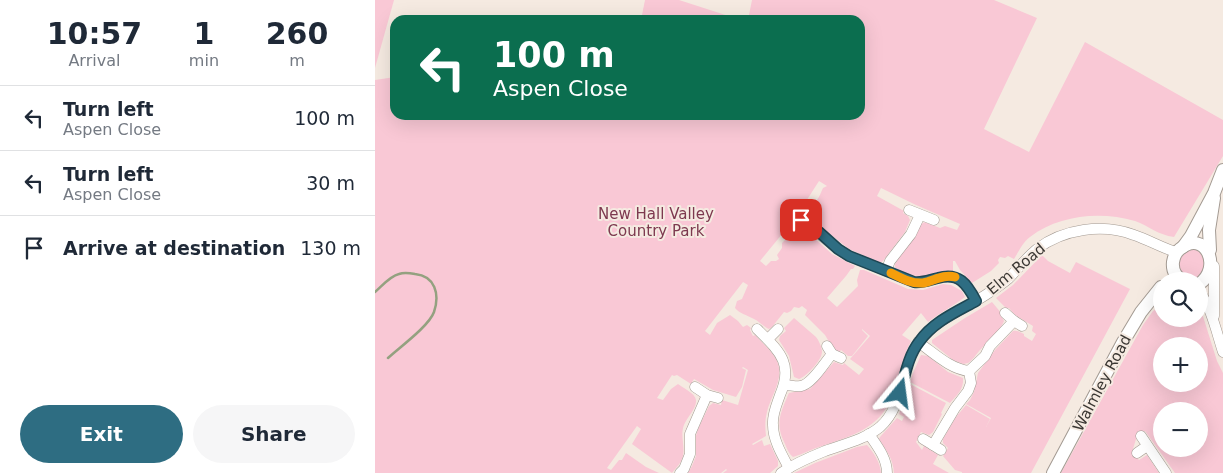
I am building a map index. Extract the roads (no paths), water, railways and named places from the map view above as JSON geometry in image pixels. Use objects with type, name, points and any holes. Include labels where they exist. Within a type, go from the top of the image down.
[{"type":"main road","points":[[1174,272],[1174,258],[1179,249],[1191,236],[1214,193],[1223,170]]},
{"type":"main road","points":[[1210,250],[1209,230],[1214,193]]},
{"type":"main road","points":[[1179,249],[1192,243],[1198,243],[1210,250],[1214,257],[1215,266],[1208,277]]},
{"type":"main road","points":[[1170,272],[1173,267]]},
{"type":"main road","name":"Walmley Road","points":[[1053,473],[1123,342],[1141,312],[1153,299]]},
{"type":"street","points":[[792,230],[801,220],[807,209]]},
{"type":"street","points":[[909,210],[934,220]]},
{"type":"street","points":[[885,271],[890,260],[911,234],[920,215]]},
{"type":"street","points":[[801,220],[849,256],[914,282],[922,283],[952,276],[965,283],[976,301]]},
{"type":"street","name":"Elm Road","points":[[785,470],[825,451],[855,441],[880,427],[896,405],[910,359],[918,342],[934,326],[988,294],[1007,279],[1036,250],[1051,240],[1065,234],[1093,229],[1111,230],[1133,234],[1179,249]]},
{"type":"street","points":[[1213,322],[1215,266]]},
{"type":"street","points":[[1208,309],[1223,352]]},
{"type":"street","points":[[969,371],[985,356],[990,346],[1018,324],[1005,313]]},
{"type":"street","points":[[757,329],[768,339],[784,360],[785,385],[773,416],[773,426],[785,470]]},
{"type":"street","points":[[768,339],[778,329]]},
{"type":"street","points":[[918,342],[952,367],[969,371]]},
{"type":"street","points":[[785,385],[800,386],[807,383],[833,353]]},
{"type":"street","points":[[923,439],[937,447],[955,408],[968,391],[971,382],[969,371]]},
{"type":"street","points":[[695,387],[707,395],[719,398]]},
{"type":"street","points":[[680,473],[691,454],[690,434],[707,395]]},
{"type":"street","points":[[869,434],[885,460],[887,473]]},
{"type":"street","points":[[1141,436],[1166,473]]},
{"type":"street","points":[[1137,453],[1147,446]]},
{"type":"waterway","points":[[375,292],[392,277],[401,273],[407,273],[422,275],[427,278],[436,293],[436,305],[431,318],[388,358]]},
{"type":"park label","name":"New Hall Valley Country Park","points":[[656,222]]}]
